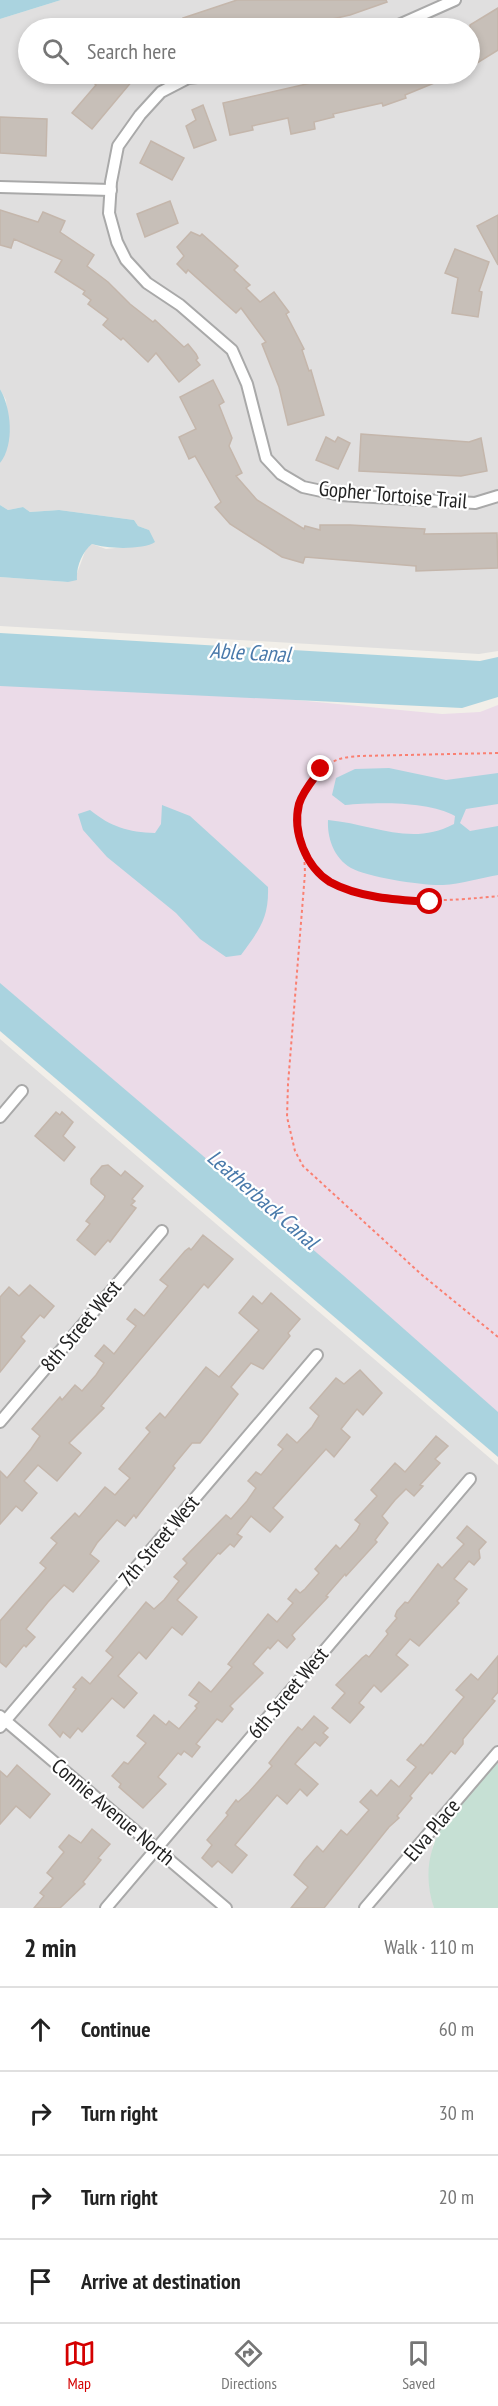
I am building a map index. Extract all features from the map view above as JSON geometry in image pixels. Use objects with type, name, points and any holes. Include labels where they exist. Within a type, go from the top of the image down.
[{"type":"street","points":[[414,18],[455,0]]},
{"type":"street","name":"Gopher Tortoise Trail","points":[[176,84],[161,92],[140,115],[118,146],[109,213],[117,242],[126,260],[147,283],[180,305],[232,350],[247,384],[266,458],[281,474],[303,487],[340,495],[475,503],[498,496]]},
{"type":"street","points":[[0,187],[111,190]]},
{"type":"street","points":[[0,1118],[22,1091]]},
{"type":"street","name":"8th Street West","points":[[0,1422],[162,1231]]},
{"type":"street","name":"7th Street West","points":[[2,1721],[317,1355]]},
{"type":"street","name":"6th Street West","points":[[106,1908],[470,1479]]},
{"type":"street","name":"Connie Avenue North","points":[[2,1721],[226,1908]]},
{"type":"street","name":"Elva Place","points":[[365,1908],[498,1752]]},
{"type":"path","points":[[498,753],[432,757],[359,756],[338,759],[321,769],[305,790],[299,806],[298,831],[304,850],[314,866],[328,881],[374,896],[430,902],[498,896]]},
{"type":"path","points":[[304,850],[305,873],[287,1117],[295,1150],[303,1166],[322,1185],[422,1275],[498,1337]]},
{"type":"shaded area","points":[[61,0],[498,0],[498,651],[479,654],[0,626],[0,577],[68,582],[76,576],[86,549],[92,544],[106,549],[133,546],[149,530],[138,526],[134,520],[59,510],[30,512],[23,507],[8,510],[0,505],[0,463],[9,434],[6,400],[0,389],[0,19]]},
{"type":"shaded area","points":[[0,685],[234,694],[442,714],[480,712],[498,705],[498,1413],[0,992]]},
{"type":"shaded area","points":[[0,1039],[498,1465],[498,1755],[433,1844],[429,1875],[434,1908],[0,1908]]},
{"type":"green space","points":[[498,1755],[498,1908],[434,1908],[429,1884],[429,1863],[435,1843],[443,1824],[455,1806]]},
{"type":"water","points":[[0,0],[61,0],[0,19]]},
{"type":"water","points":[[0,389],[7,406],[10,426],[8,446],[0,463]]},
{"type":"water","points":[[0,505],[8,510],[23,507],[30,512],[59,510],[134,520],[138,526],[149,530],[155,542],[150,545],[125,548],[92,544],[80,560],[77,580],[68,582],[0,577]]},
{"type":"water","name":"Able Canal","points":[[0,633],[480,661],[498,657],[498,697],[462,708],[0,686]]},
{"type":"water","points":[[389,768],[446,780],[498,773],[498,804],[466,809],[460,823],[470,831],[498,826],[498,875],[434,885],[382,878],[345,864],[333,847],[328,820],[407,834],[438,831],[454,824],[455,816],[444,811],[417,805],[386,803],[345,805],[332,795],[336,778],[355,769]]},
{"type":"water","points":[[162,805],[190,816],[268,887],[267,908],[262,924],[241,955],[226,957],[200,939],[176,913],[107,857],[83,830],[78,814],[90,810],[120,828],[155,833],[161,824]]},
{"type":"water","points":[[0,983],[344,1276],[498,1412],[498,1457],[0,1031]]},
{"type":"building","points":[[237,0],[386,0],[387,2],[337,18],[183,18]]},
{"type":"building","points":[[498,8],[498,50],[480,61],[480,19]]},
{"type":"building","points":[[130,84],[92,129],[72,113],[96,85]]},
{"type":"building","points":[[306,84],[432,84],[405,95],[406,98],[383,106],[382,103],[333,114],[334,117],[314,122],[315,129],[291,134],[288,118],[252,126],[253,130],[230,135],[223,103]]},
{"type":"building","points":[[203,105],[216,140],[194,148],[186,126],[196,120],[192,110]]},
{"type":"building","points":[[0,117],[47,119],[46,156],[0,153]]},
{"type":"building","points":[[151,141],[184,158],[172,180],[140,163]]},
{"type":"building","points":[[170,201],[178,223],[145,237],[137,214]]},
{"type":"building","points":[[0,210],[38,222],[43,212],[65,221],[60,232],[94,255],[87,266],[108,282],[130,304],[153,322],[155,320],[184,347],[188,344],[196,354],[198,358],[196,360],[200,365],[179,382],[156,353],[148,362],[123,338],[121,340],[103,325],[108,319],[88,304],[91,300],[83,294],[85,291],[55,272],[62,260],[14,239],[11,248],[0,245]]},
{"type":"building","points":[[498,215],[498,265],[477,226]]},
{"type":"building","points":[[191,232],[200,236],[202,234],[238,266],[234,270],[250,285],[246,288],[260,302],[274,292],[289,312],[286,314],[304,349],[302,350],[309,371],[311,370],[324,415],[288,425],[279,387],[262,344],[266,342],[241,308],[236,313],[188,270],[186,273],[177,264],[184,256],[177,247]]},
{"type":"building","points":[[455,249],[489,262],[479,291],[482,292],[478,317],[452,313],[458,278],[445,273]]},
{"type":"building","points":[[213,380],[224,402],[219,405],[232,438],[229,446],[242,473],[236,476],[257,500],[304,529],[305,526],[320,530],[320,525],[350,525],[425,529],[424,534],[497,533],[498,568],[416,571],[416,566],[305,557],[303,563],[282,557],[230,524],[215,507],[221,502],[195,456],[189,459],[179,437],[196,429],[180,397]]},
{"type":"building","points":[[361,434],[469,442],[481,438],[487,471],[461,476],[359,471]]},
{"type":"building","points":[[326,437],[335,442],[338,437],[350,443],[338,469],[316,460]]},
{"type":"building","points":[[56,1112],[60,1115],[62,1112],[73,1122],[63,1136],[75,1147],[64,1161],[35,1136]]},
{"type":"building","points":[[108,1165],[121,1176],[125,1171],[143,1186],[132,1199],[135,1201],[131,1205],[136,1208],[110,1242],[108,1240],[95,1255],[77,1240],[90,1224],[86,1221],[105,1196],[91,1184],[91,1179],[102,1166]]},
{"type":"building","points":[[203,1235],[233,1259],[208,1288],[204,1284],[101,1406],[104,1408],[69,1443],[81,1453],[57,1481],[38,1465],[24,1481],[37,1493],[22,1511],[16,1506],[0,1524],[0,1471],[7,1478],[31,1449],[40,1436],[32,1429],[60,1397],[62,1400],[75,1385],[82,1391],[96,1375],[104,1363],[95,1356],[104,1345],[114,1354],[136,1326],[127,1319],[135,1309],[144,1316],[168,1286],[160,1280],[185,1251],[189,1248],[191,1250]]},
{"type":"building","points":[[30,1285],[54,1306],[44,1318],[40,1315],[21,1337],[25,1341],[0,1372],[0,1297],[9,1287],[19,1296]]},
{"type":"building","points":[[271,1293],[300,1319],[288,1333],[290,1336],[263,1369],[251,1363],[231,1387],[238,1394],[200,1443],[192,1443],[136,1518],[134,1515],[125,1526],[117,1520],[97,1543],[90,1554],[99,1561],[73,1592],[64,1585],[48,1602],[26,1629],[35,1637],[26,1647],[24,1645],[6,1667],[0,1662],[0,1621],[46,1568],[40,1563],[57,1543],[51,1538],[75,1513],[79,1517],[105,1487],[115,1495],[130,1478],[119,1469],[150,1432],[146,1428],[160,1413],[165,1418],[206,1367],[219,1377],[259,1330],[239,1313],[253,1296],[262,1304]]},
{"type":"building","points":[[360,1370],[382,1393],[363,1415],[357,1409],[341,1429],[350,1437],[334,1457],[326,1449],[273,1508],[283,1517],[270,1532],[251,1516],[237,1534],[242,1537],[234,1547],[230,1544],[220,1554],[218,1553],[177,1600],[197,1617],[182,1635],[172,1627],[146,1659],[139,1652],[118,1676],[137,1693],[124,1708],[112,1698],[82,1732],[78,1728],[70,1738],[63,1732],[60,1737],[49,1725],[76,1689],[73,1687],[82,1677],[90,1684],[113,1657],[106,1651],[146,1602],[154,1609],[164,1600],[179,1581],[174,1577],[187,1563],[183,1559],[226,1515],[231,1519],[247,1501],[256,1488],[248,1481],[256,1472],[261,1475],[283,1449],[278,1445],[287,1434],[297,1443],[312,1427],[319,1416],[310,1408],[336,1378],[344,1384]]},
{"type":"building","points":[[436,1436],[448,1446],[435,1459],[440,1463],[420,1485],[423,1486],[414,1496],[406,1489],[395,1500],[382,1516],[388,1523],[375,1540],[377,1542],[346,1576],[345,1574],[326,1596],[328,1597],[292,1635],[295,1639],[287,1648],[278,1640],[270,1649],[268,1647],[253,1664],[263,1673],[230,1706],[233,1709],[222,1722],[217,1719],[196,1744],[200,1747],[192,1757],[184,1751],[181,1755],[178,1753],[158,1777],[166,1784],[143,1808],[119,1787],[121,1784],[112,1776],[124,1762],[128,1764],[146,1743],[137,1736],[154,1715],[166,1725],[169,1721],[179,1729],[197,1708],[195,1706],[199,1702],[189,1695],[199,1682],[211,1692],[232,1667],[228,1664],[268,1614],[277,1622],[293,1603],[288,1599],[296,1589],[300,1593],[305,1589],[319,1573],[315,1569],[336,1545],[340,1549],[357,1530],[360,1524],[355,1520],[377,1496],[371,1490],[395,1463],[405,1472]]},
{"type":"building","points":[[467,1526],[486,1542],[479,1550],[480,1558],[474,1565],[469,1561],[454,1579],[467,1589],[457,1601],[459,1603],[419,1646],[410,1639],[396,1655],[408,1665],[381,1692],[374,1685],[359,1703],[364,1707],[350,1723],[332,1708],[345,1693],[336,1685],[362,1658],[366,1655],[369,1657],[388,1634],[386,1631],[397,1618],[395,1616],[397,1611],[405,1602],[408,1603],[438,1564],[442,1568],[464,1544],[457,1538]]},
{"type":"building","points":[[498,1656],[498,1692],[492,1699],[495,1701],[463,1739],[463,1744],[455,1754],[451,1751],[432,1774],[430,1772],[410,1796],[412,1798],[397,1816],[399,1818],[389,1827],[324,1908],[291,1908],[308,1887],[294,1875],[304,1861],[317,1846],[323,1852],[341,1830],[347,1835],[369,1810],[360,1802],[371,1790],[377,1796],[391,1780],[399,1787],[416,1767],[407,1760],[421,1744],[423,1746],[464,1697],[456,1690],[471,1674],[478,1680]]},
{"type":"building","points":[[314,1716],[328,1728],[323,1733],[328,1737],[320,1746],[315,1742],[295,1764],[318,1784],[307,1796],[300,1789],[287,1804],[277,1795],[235,1845],[247,1855],[232,1873],[218,1861],[212,1867],[202,1858],[212,1845],[207,1840],[228,1815],[226,1813],[236,1800],[238,1802],[249,1792],[272,1766],[269,1763],[298,1727],[302,1730]]},
{"type":"building","points":[[17,1765],[50,1794],[30,1818],[16,1806],[0,1824],[0,1771],[7,1777]]},
{"type":"building","points":[[92,1829],[110,1844],[98,1858],[101,1860],[83,1882],[85,1884],[60,1908],[34,1908],[44,1896],[40,1893],[53,1878],[47,1873],[64,1852],[59,1847],[69,1835],[81,1843]]},
{"type":"route","points":[[321,769],[305,790],[299,806],[298,831],[304,850],[314,866],[328,881],[342,887],[374,896],[430,902]]},
{"type":"water label","name":"Leatherback Canal","points":[[263,1199]]}]
